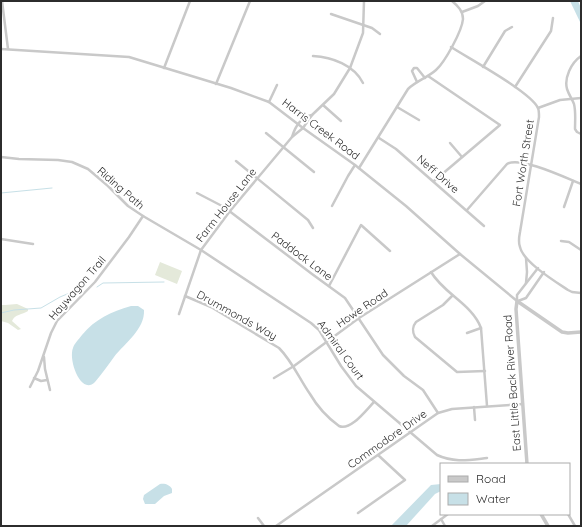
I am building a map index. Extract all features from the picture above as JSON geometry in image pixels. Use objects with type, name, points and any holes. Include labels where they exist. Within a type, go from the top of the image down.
[{"type":"street","points":[[2,1],[8,49]]},
{"type":"street","points":[[164,68],[190,1]]},
{"type":"street","points":[[216,84],[250,1]]},
{"type":"street","points":[[359,168],[408,89],[438,68],[451,47],[462,26],[463,18],[462,12],[452,1]]},
{"type":"street","points":[[462,12],[478,6],[485,1]]},
{"type":"street","points":[[298,124],[307,116],[312,115],[338,89],[350,68],[361,40],[364,2]]},
{"type":"street","points":[[331,14],[376,30],[380,34]]},
{"type":"street","points":[[515,87],[550,31],[553,18]]},
{"type":"street","points":[[483,67],[505,31],[512,27]]},
{"type":"street","name":"Fort Worth Street","points":[[451,47],[515,87],[531,99],[538,108],[539,117],[519,240],[520,247],[526,258],[538,268],[568,290],[581,293]]},
{"type":"street","name":"Harris Creek Road","points":[[1,49],[128,57],[269,102],[359,168],[517,301],[562,332],[581,332]]},
{"type":"street","points":[[313,56],[324,56],[334,59],[350,68],[360,76],[364,83]]},
{"type":"street","points":[[581,56],[576,60],[566,78],[566,83],[574,104],[576,129],[577,132],[581,134]]},
{"type":"street","points":[[417,82],[412,71],[414,68],[417,68],[426,77],[500,124],[434,181]]},
{"type":"street","points":[[269,102],[277,85]]},
{"type":"street","points":[[538,108],[547,104],[571,98],[581,98]]},
{"type":"street","points":[[323,105],[341,121]]},
{"type":"street","points":[[397,107],[419,120]]},
{"type":"street","name":"Farm House Lane","points":[[179,314],[201,250],[230,211],[292,137],[303,128],[312,115]]},
{"type":"street","name":"Farm House Lane","points":[[292,137],[298,124]]},
{"type":"street","points":[[266,132],[314,172]]},
{"type":"street","name":"Neff Drive","points":[[379,138],[396,149],[484,226]]},
{"type":"street","points":[[450,143],[462,157]]},
{"type":"street","name":"Riding Path","points":[[1,157],[72,162],[88,170],[108,186],[128,206],[142,216],[201,250]]},
{"type":"street","points":[[236,161],[308,220],[314,228]]},
{"type":"street","points":[[467,210],[507,164],[513,161],[532,164],[581,184]]},
{"type":"street","points":[[332,206],[355,165]]},
{"type":"street","points":[[564,207],[573,181]]},
{"type":"street","name":"Paddock Lane","points":[[197,193],[230,211],[345,298],[383,355],[404,376],[423,390],[438,413]]},
{"type":"street","name":"Haywagon Trail","points":[[30,386],[44,354],[52,329],[57,321],[95,282],[129,237],[142,216]]},
{"type":"street","points":[[329,286],[361,225],[390,251]]},
{"type":"street","points":[[1,239],[33,244]]},
{"type":"street","points":[[562,240],[569,242],[581,250]]},
{"type":"street","name":"Admiral Court","points":[[201,250],[311,323],[319,330],[351,380],[374,402],[437,455],[451,461],[487,458]]},
{"type":"street","name":"Howe Road","points":[[274,378],[294,366],[359,318],[460,254]]},
{"type":"street","name":"East Little Back River Road","points":[[526,258],[526,284]]},
{"type":"street","name":"East Little Back River Road","points":[[527,463],[516,309],[517,294],[538,268]]},
{"type":"street","points":[[431,272],[436,281],[476,317],[481,328],[487,406]]},
{"type":"street","name":"East Little Back River Road","points":[[517,301],[526,298],[544,272]]},
{"type":"street","name":"Drummonds Way","points":[[185,296],[211,307],[269,341],[282,352],[294,366],[315,402],[341,428],[349,426],[374,402]]},
{"type":"street","points":[[452,296],[443,305],[416,322],[414,326],[415,337],[457,372],[484,371]]},
{"type":"street","points":[[467,333],[481,328]]},
{"type":"street","name":"Haywagon Trail","points":[[44,354],[45,369],[50,390]]},
{"type":"street","points":[[34,378],[41,382],[47,380]]},
{"type":"street","name":"Commodore Drive","points":[[276,526],[438,413],[452,409],[523,404]]},
{"type":"street","points":[[474,407],[475,420]]},
{"type":"street","points":[[358,513],[405,480],[378,455]]},
{"type":"street","points":[[432,526],[447,515]]},
{"type":"street","points":[[542,515],[548,526]]},
{"type":"street","points":[[569,515],[575,526]]},
{"type":"street","points":[[258,518],[264,526]]},
{"type":"street","points":[[441,519],[445,526]]},
{"type":"shaded area","points":[[160,262],[182,271],[177,284],[155,275]]},
{"type":"shaded area","points":[[17,304],[28,309],[28,311],[17,316],[12,321],[21,329],[18,330],[8,323],[1,321],[1,305]]},
{"type":"water","points":[[570,1],[578,1],[581,8],[581,24]]},
{"type":"water","points":[[131,306],[138,306],[144,310],[138,330],[114,357],[95,382],[90,385],[85,384],[81,381],[74,368],[72,353],[74,345],[87,329],[98,320]]},
{"type":"water","points":[[160,484],[170,486],[172,493],[164,496],[155,504],[145,504],[143,499],[144,495]]},
{"type":"water","points":[[440,484],[440,492],[435,494],[406,526],[391,526],[431,485]]},
{"type":"waterway","points":[[1,193],[52,188]]},
{"type":"waterway","points":[[97,287],[103,283],[164,282]]},
{"type":"waterway","points":[[1,313],[14,310],[41,308],[60,297],[84,287]]}]
